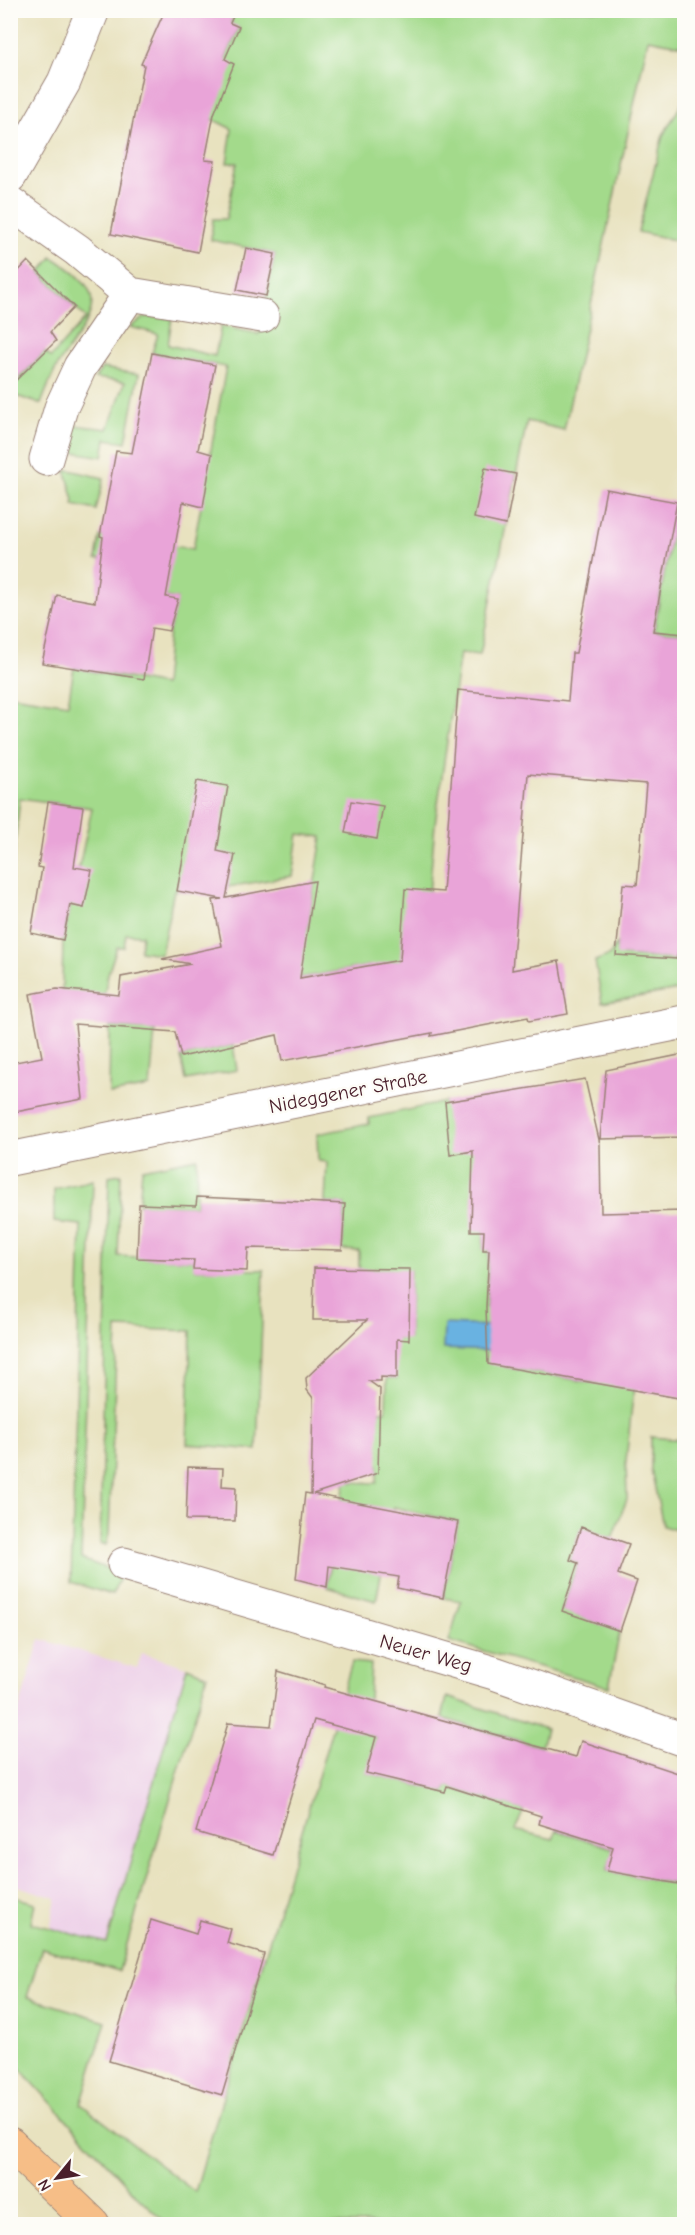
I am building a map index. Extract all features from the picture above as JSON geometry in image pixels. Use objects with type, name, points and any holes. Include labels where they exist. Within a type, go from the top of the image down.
[{"type":"main road","points":[[10,2144],[93,2224]]},
{"type":"street","points":[[10,176],[64,82],[93,10]]},
{"type":"street","points":[[10,203],[77,250],[130,294],[262,316]]},
{"type":"street","points":[[46,459],[61,408],[80,367],[130,294]]},
{"type":"street","name":"Nideggener Straße","points":[[10,1159],[684,1022]]},
{"type":"street","name":"Neuer Weg","points":[[124,1564],[494,1673],[684,1740]]},
{"type":"shaded area","points":[[40,1639],[137,1668],[142,1653],[187,1667],[106,1943],[50,1928],[56,1898],[11,1884],[10,1738]]},
{"type":"green space","points":[[658,10],[684,16],[684,46],[648,39],[564,430],[527,421],[480,655],[460,653],[435,824],[422,976],[368,966],[287,980],[307,930],[322,837],[298,834],[292,876],[192,893],[174,890],[161,954],[140,951],[142,935],[126,934],[124,947],[117,947],[108,974],[99,1023],[68,1021],[62,988],[63,940],[92,808],[20,798],[11,881],[11,695],[68,704],[74,668],[164,685],[169,631],[177,599],[118,588],[123,563],[96,559],[100,536],[193,549],[226,367],[152,353],[158,334],[130,327],[145,317],[172,318],[168,345],[215,356],[221,326],[259,334],[275,254],[211,240],[213,219],[226,219],[237,163],[227,163],[232,129],[182,104],[225,59],[239,28],[230,23],[236,11]]},
{"type":"green space","points":[[684,100],[684,242],[638,232],[663,135]]},
{"type":"green space","points":[[52,257],[72,271],[85,284],[91,296],[91,307],[80,333],[55,370],[41,404],[13,395],[11,400],[11,388],[44,352],[51,357],[86,318],[40,273]]},
{"type":"green space","points":[[102,368],[139,374],[126,442],[106,439],[103,457],[66,451],[73,425],[108,429],[125,382],[95,378]]},
{"type":"green space","points":[[65,469],[104,478],[96,510],[73,505],[74,500]]},
{"type":"green space","points":[[684,488],[684,634],[654,631],[677,502]]},
{"type":"green space","points":[[617,942],[617,955],[676,960],[678,947],[684,948],[684,989],[602,1003],[595,961],[610,955]]},
{"type":"green space","points":[[110,1027],[155,1030],[150,1087],[109,1094]]},
{"type":"green space","points":[[233,1045],[237,1070],[186,1080],[181,1057]]},
{"type":"green space","points":[[445,1102],[472,1137],[484,1231],[483,1249],[489,1250],[486,1307],[506,1367],[587,1382],[634,1386],[626,1461],[627,1499],[612,1538],[581,1528],[570,1560],[578,1563],[562,1610],[620,1631],[609,1687],[449,1641],[461,1601],[443,1598],[458,1522],[394,1507],[376,1601],[327,1587],[345,1482],[377,1483],[378,1465],[348,1410],[386,1411],[387,1378],[397,1378],[356,1339],[409,1339],[410,1270],[359,1269],[359,1251],[342,1250],[345,1204],[325,1203],[327,1162],[318,1161],[317,1134],[369,1124],[369,1118]]},
{"type":"green space","points":[[197,1158],[196,1206],[139,1205],[142,1169]]},
{"type":"green space","points":[[121,1174],[118,1256],[194,1260],[194,1269],[264,1270],[257,1450],[187,1444],[191,1331],[117,1328],[109,1534],[106,1545],[100,1543],[109,1176]]},
{"type":"green space","points":[[93,1180],[81,1559],[122,1574],[112,1595],[71,1582],[81,1225],[54,1222],[54,1189]]},
{"type":"green space","points":[[651,1437],[684,1440],[684,1470],[676,1530],[663,1526],[651,1469]]},
{"type":"green space","points":[[352,1662],[371,1664],[369,1700],[360,1732],[376,1737],[367,1773],[445,1792],[447,1786],[524,1810],[515,1830],[553,1839],[556,1830],[612,1848],[633,1779],[607,1871],[684,1885],[684,2224],[167,2224],[135,2194],[11,2059],[11,1896],[35,1903],[31,1923],[107,1943],[187,1667],[207,1675],[119,1971],[42,1948],[27,1997],[106,2021],[81,2104],[195,2192]]},
{"type":"green space","points":[[447,1697],[546,1729],[541,1747],[442,1718]]},
{"type":"water","points":[[444,1324],[493,1326],[492,1351],[443,1349]]},
{"type":"building","points":[[165,10],[236,10],[230,23],[239,27],[225,59],[234,64],[214,114],[205,160],[215,161],[198,252],[111,234],[144,65],[141,64]]},
{"type":"building","points":[[246,248],[275,254],[266,296],[237,290]]},
{"type":"building","points":[[28,261],[74,307],[50,332],[56,341],[10,386],[10,280]]},
{"type":"building","points":[[152,353],[215,365],[198,450],[212,454],[203,507],[183,502],[166,597],[178,599],[169,631],[152,628],[144,679],[42,663],[57,595],[95,602],[103,537],[100,536],[116,451],[132,453]]},
{"type":"building","points":[[485,468],[516,474],[506,525],[474,518]]},
{"type":"building","points":[[606,489],[677,502],[653,631],[684,634],[684,948],[678,947],[677,959],[616,955],[623,884],[637,885],[646,784],[528,774],[512,970],[559,961],[568,1014],[529,1021],[528,1017],[282,1061],[277,1035],[181,1057],[175,1032],[75,1024],[83,1099],[10,1113],[10,1063],[42,1057],[30,994],[57,989],[119,995],[121,977],[191,964],[162,959],[222,946],[213,900],[222,899],[177,891],[197,781],[228,786],[217,851],[235,855],[226,898],[315,881],[300,978],[400,960],[405,889],[443,892],[458,690],[568,701],[572,653],[576,653]]},
{"type":"building","points":[[351,801],[383,806],[377,839],[345,833]]},
{"type":"building","points":[[48,802],[83,807],[74,867],[92,870],[84,908],[70,905],[63,940],[31,933],[42,868],[38,867]]},
{"type":"building","points":[[684,1054],[684,1137],[600,1139],[606,1070]]},
{"type":"building","points":[[585,1079],[600,1144],[601,1213],[684,1211],[684,1399],[488,1364],[486,1307],[489,1250],[483,1250],[484,1231],[471,1231],[473,1151],[450,1155],[445,1102]]},
{"type":"building","points":[[197,1197],[345,1204],[342,1250],[248,1248],[247,1271],[193,1269],[194,1260],[137,1258],[139,1204],[196,1206]]},
{"type":"building","points":[[314,1268],[410,1269],[409,1340],[397,1339],[397,1378],[381,1377],[381,1381],[369,1381],[380,1389],[378,1473],[313,1494],[458,1522],[443,1598],[397,1588],[399,1577],[329,1566],[327,1587],[296,1579],[305,1493],[311,1494],[313,1398],[307,1390],[306,1378],[367,1320],[313,1320]]},
{"type":"building","points":[[188,1467],[223,1468],[222,1486],[236,1487],[235,1521],[186,1520]]},
{"type":"building","points":[[581,1527],[629,1544],[618,1574],[637,1581],[620,1631],[562,1611],[578,1563],[570,1560]]},
{"type":"building","points":[[278,1671],[325,1685],[324,1687],[576,1757],[581,1741],[684,1775],[684,1885],[607,1871],[613,1847],[539,1824],[541,1816],[447,1786],[445,1792],[366,1773],[376,1737],[314,1720],[273,1855],[196,1832],[228,1723],[271,1726]]},
{"type":"building","points":[[151,1920],[196,1934],[200,1920],[231,1929],[227,1943],[264,1954],[222,2095],[109,2061]]}]
